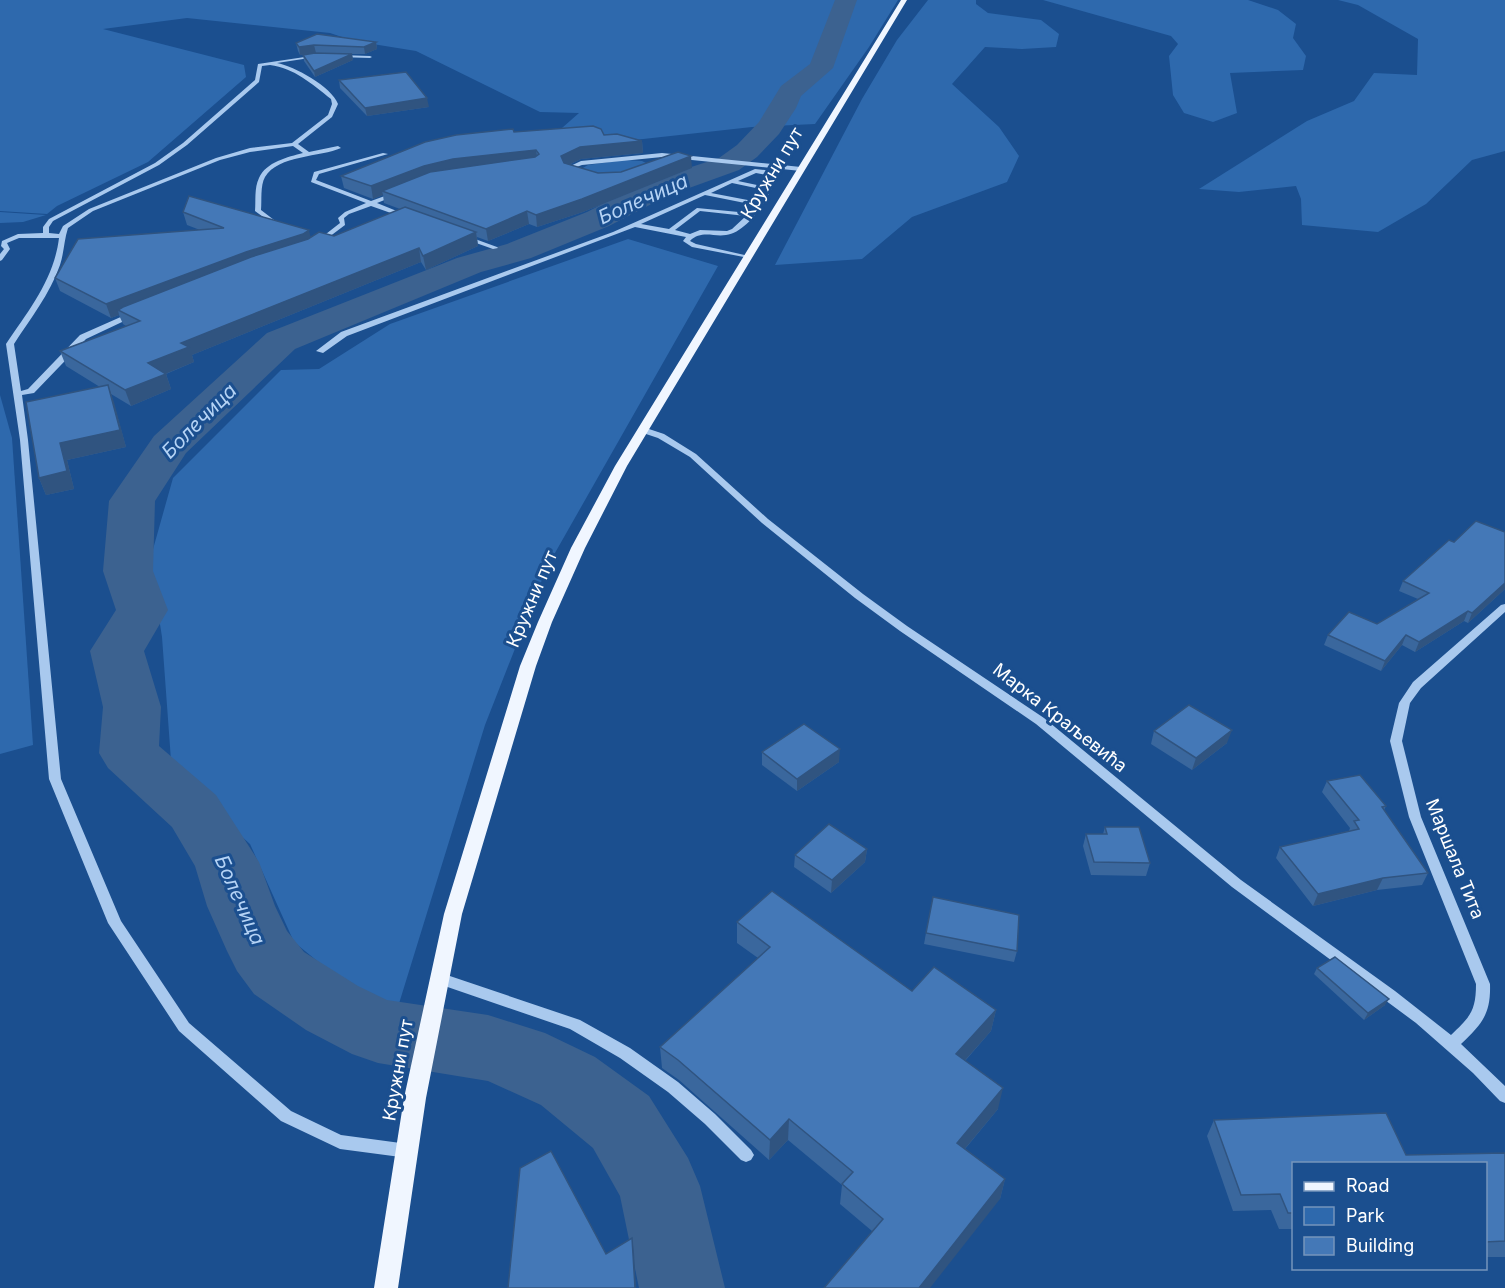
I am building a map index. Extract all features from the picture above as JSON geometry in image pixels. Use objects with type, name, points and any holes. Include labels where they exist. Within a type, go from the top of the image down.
[{"type":"main road","name":"Кружни пут","points":[[386,1288],[415,1098],[436,988],[453,914],[528,666],[578,548],[621,466],[904,0]]},
{"type":"street","points":[[46,235],[46,227],[56,216],[147,169],[185,144],[256,81],[260,72],[259,66],[326,56],[370,57]]},
{"type":"street","points":[[269,63],[294,70],[333,98],[335,104],[330,116],[294,144],[250,150],[218,159],[91,210],[66,227],[50,283],[10,344],[24,440],[55,778],[116,923],[184,1027],[286,1116],[340,1142],[408,1150]]},
{"type":"street","points":[[294,144],[308,154]]},
{"type":"street","points":[[285,227],[265,218],[258,211],[261,180],[273,167],[308,154],[338,148]]},
{"type":"street","points":[[385,154],[323,171],[313,177],[313,182],[412,218]]},
{"type":"street","points":[[577,175],[568,172],[567,169],[581,163],[645,156],[686,156],[801,169]]},
{"type":"street","points":[[664,164],[686,156]]},
{"type":"street","points":[[320,351],[333,340],[353,330],[635,225],[755,171],[775,174],[759,204],[735,232],[723,234],[699,232],[686,241],[694,246],[747,257]]},
{"type":"street","points":[[730,181],[767,189]]},
{"type":"street","points":[[343,224],[341,218],[347,213],[399,192]]},
{"type":"street","points":[[703,193],[759,204]]},
{"type":"street","points":[[670,231],[699,209],[750,215]]},
{"type":"street","points":[[343,224],[352,227]]},
{"type":"street","points":[[309,250],[343,224]]},
{"type":"street","points":[[635,225],[691,236]]},
{"type":"street","points":[[453,233],[495,248]]},
{"type":"street","points":[[315,235],[326,238]]},
{"type":"street","points":[[0,238],[62,236]]},
{"type":"street","points":[[0,259],[7,249],[4,242],[10,238]]},
{"type":"street","points":[[16,394],[31,391],[83,337],[141,311]]},
{"type":"street","name":"Марка Краљевића","points":[[642,430],[661,435],[682,448],[763,520],[853,591],[891,620],[1040,721],[1093,762],[1202,857],[1264,905],[1391,995],[1451,1044]]},
{"type":"street","name":"Маршала Тита","points":[[1451,1044],[1475,1021],[1484,1005],[1484,984],[1415,817],[1396,741],[1405,703],[1417,685],[1505,607]]},
{"type":"street","points":[[436,988],[575,1024],[625,1053],[673,1087],[710,1119],[746,1155]]},
{"type":"street","points":[[1451,1044],[1483,1072],[1505,1096]]},
{"type":"green space","points":[[0,0],[898,0],[869,47],[815,124],[752,127],[607,143],[554,135],[579,113],[540,112],[416,51],[354,41],[330,33],[187,18],[103,29],[244,65],[246,77],[148,162],[57,206],[47,214],[0,211]]},
{"type":"green space","points":[[928,0],[976,0],[976,4],[988,13],[1041,20],[1059,34],[1056,47],[1022,49],[985,47],[952,84],[999,127],[1019,156],[1007,182],[912,217],[862,259],[775,265],[862,99],[897,40]]},
{"type":"green space","points":[[1043,0],[1248,0],[1278,10],[1296,24],[1293,38],[1306,56],[1303,70],[1230,73],[1237,113],[1213,122],[1184,113],[1173,95],[1169,56],[1178,44],[1171,36]]},
{"type":"green space","points":[[1338,0],[1505,0],[1505,151],[1472,160],[1426,204],[1378,232],[1302,225],[1301,199],[1296,186],[1239,192],[1199,189],[1307,121],[1354,101],[1374,73],[1417,75],[1418,39],[1358,5]]},
{"type":"green space","points":[[624,160],[646,163],[621,178],[581,169],[588,165]]},
{"type":"green space","points":[[0,212],[46,215],[23,222],[0,223]]},
{"type":"green space","points":[[628,239],[718,266],[547,567],[485,725],[393,1023],[294,942],[250,844],[172,774],[162,637],[150,560],[173,478],[281,370],[319,369],[390,324]]},
{"type":"green space","points":[[0,395],[12,438],[33,745],[0,754]]},
{"type":"building","points":[[317,34],[376,42],[364,47],[314,45],[299,47],[296,43]]},
{"type":"building","points":[[352,54],[314,71],[303,55]]},
{"type":"building","points":[[406,72],[427,98],[365,108],[339,80]]},
{"type":"building","points":[[593,126],[601,129],[604,135],[617,134],[642,141],[580,147],[561,156],[564,163],[598,173],[621,172],[678,152],[691,156],[582,199],[536,215],[527,211],[486,229],[382,191],[430,172],[535,157],[539,154],[536,150],[453,159],[424,166],[371,186],[341,176],[425,142],[456,135],[513,129],[514,132]]},
{"type":"building","points":[[189,196],[309,230],[106,304],[55,278],[78,239],[224,228],[183,212]]},
{"type":"building","points":[[405,207],[476,232],[423,256],[419,248],[181,343],[189,347],[148,363],[166,374],[125,390],[60,351],[140,321],[118,310],[123,307],[251,257],[308,239],[319,232],[334,236]]},
{"type":"building","points":[[108,385],[120,430],[60,443],[67,471],[39,478],[26,402]]},
{"type":"building","points":[[1476,521],[1505,532],[1505,583],[1472,613],[1468,611],[1419,642],[1406,635],[1385,661],[1328,635],[1349,612],[1377,624],[1429,593],[1403,581],[1449,540],[1454,542]]},
{"type":"building","points":[[1189,705],[1232,730],[1196,758],[1154,731]]},
{"type":"building","points":[[804,724],[840,749],[797,779],[762,752]]},
{"type":"building","points":[[1360,775],[1386,806],[1382,807],[1428,873],[1383,878],[1318,894],[1280,847],[1359,829],[1354,821],[1359,820],[1327,781]]},
{"type":"building","points":[[829,824],[867,849],[832,880],[795,855]]},
{"type":"building","points":[[1105,827],[1139,827],[1150,863],[1094,862],[1086,834],[1107,834]]},
{"type":"building","points":[[772,891],[912,991],[934,967],[996,1010],[956,1054],[1003,1088],[957,1143],[1005,1179],[919,1288],[824,1288],[883,1219],[842,1184],[853,1172],[789,1119],[770,1140],[660,1047],[770,947],[737,922]]},
{"type":"building","points":[[933,897],[1019,915],[1017,951],[926,933]]},
{"type":"building","points":[[1335,957],[1389,999],[1368,1013],[1317,968]]},
{"type":"building","points":[[1386,1113],[1406,1155],[1505,1153],[1505,1241],[1487,1242],[1487,1162],[1292,1162],[1292,1213],[1288,1213],[1280,1194],[1241,1195],[1214,1120]]},
{"type":"building","points":[[551,1151],[606,1254],[632,1238],[635,1288],[508,1288],[520,1168]]},
{"type":"waterway","name":"Болечица","points":[[682,1288],[659,1186],[621,1122],[568,1081],[518,1057],[488,1048],[378,1031],[332,1008],[279,973],[262,951],[241,906],[226,862],[194,811],[129,753],[132,707],[117,651],[142,610],[128,571],[132,501],[170,445],[281,341],[469,265],[519,251],[598,219],[656,189],[729,164],[747,151],[769,128],[783,108],[790,92],[821,68],[846,0]]}]
